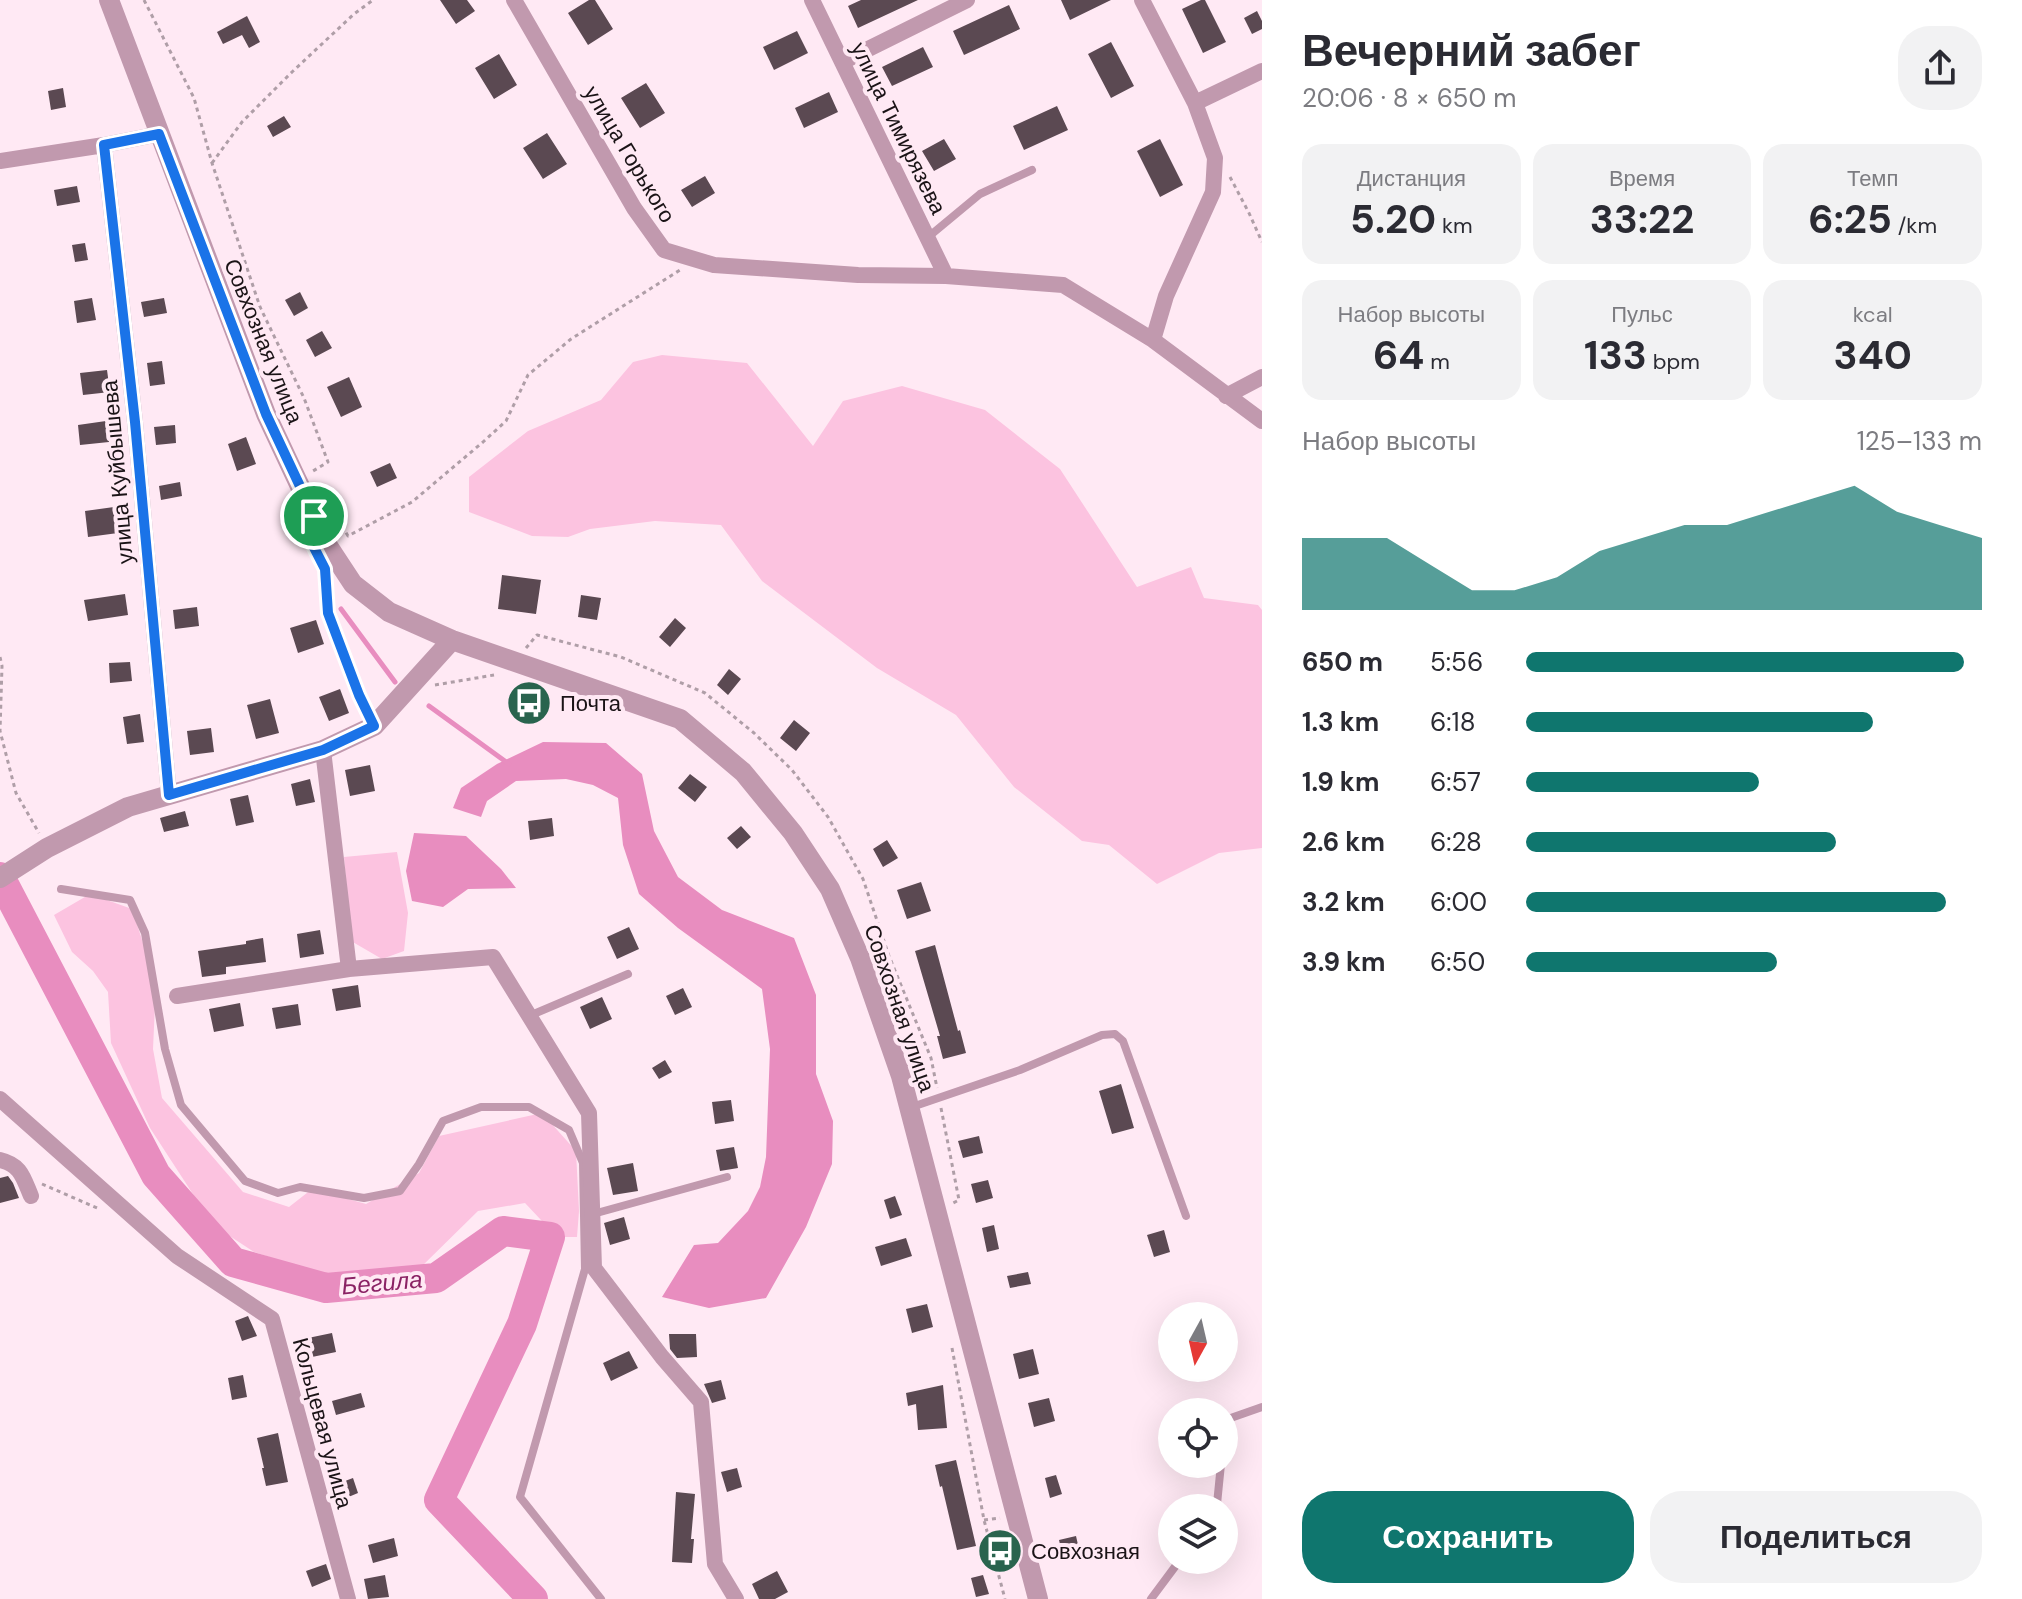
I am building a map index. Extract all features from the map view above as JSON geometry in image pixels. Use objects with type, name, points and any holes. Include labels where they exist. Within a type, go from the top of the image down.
[{"type":"street","name":"Совхозная улица","points":[[109,0],[266,414],[328,546],[353,584],[389,612],[452,640],[680,719],[743,772],[793,833],[830,889],[860,958],[901,1076],[1038,1599]]},
{"type":"street","name":"улица Горького","points":[[514,0],[634,208],[664,250],[714,265],[1063,285],[1153,340],[1262,421]]},
{"type":"street","name":"улица Тимирязева","points":[[812,0],[946,276]]},
{"type":"street","points":[[842,62],[967,0]]},
{"type":"street","points":[[1142,0],[1195,103],[1215,158],[1213,192],[1166,296],[1153,340]]},
{"type":"street","points":[[1195,103],[1262,71]]},
{"type":"street","points":[[0,161],[159,134]]},
{"type":"street","name":"улица Куйбышева","points":[[104,145],[135,422],[169,795]]},
{"type":"street","points":[[1226,396],[1262,377]]},
{"type":"street","points":[[0,878],[40,852],[128,807],[323,750],[374,726],[452,640]]},
{"type":"street","points":[[323,750],[349,969]]},
{"type":"street","points":[[177,996],[349,969],[493,957],[589,1113],[594,1268],[701,1402],[715,1564],[736,1599]]},
{"type":"street","name":"Кольцевая улица","points":[[0,1099],[177,1256],[272,1319],[348,1599]]},
{"type":"street","points":[[0,1160],[12,1163],[23,1174],[31,1196]]},
{"type":"lane","points":[[927,238],[980,194],[1032,170]]},
{"type":"lane","points":[[61,889],[130,900],[145,933],[165,1049],[181,1105],[245,1181],[278,1193],[300,1187],[364,1198],[400,1191],[443,1121],[481,1107],[529,1107],[569,1130],[583,1163],[585,1269],[520,1497],[601,1599]]},
{"type":"lane","points":[[529,1016],[628,974]]},
{"type":"lane","points":[[909,1108],[1020,1070],[1102,1035],[1115,1034],[1123,1041],[1186,1216]]},
{"type":"lane","points":[[592,1214],[727,1177]]},
{"type":"lane","points":[[1238,1415],[1262,1407]]},
{"type":"lane","points":[[1151,1599],[1170,1574]]},
{"type":"path","points":[[144,0],[194,98],[212,163],[260,307],[304,398],[328,462],[312,472]]},
{"type":"path","points":[[212,163],[242,122],[354,14],[373,0]]},
{"type":"path","points":[[1215,158],[1224,166],[1262,242]]},
{"type":"path","points":[[314,516],[332,508],[348,536],[412,502],[506,421],[528,375],[571,339],[697,260]]},
{"type":"path","points":[[325,569],[328,613],[374,726]]},
{"type":"path","points":[[427,686],[504,674],[537,635],[621,657],[705,693],[754,733],[792,770],[828,817],[863,879],[889,956],[931,1058],[959,1200],[936,1211]]},
{"type":"path","points":[[0,657],[0,731],[16,793],[40,852]]},
{"type":"path","points":[[23,1174],[106,1211]]},
{"type":"path","points":[[951,1342],[984,1520],[1005,1599]]},
{"type":"shaded area","points":[[662,355],[747,363],[813,446],[843,401],[902,386],[985,410],[1060,469],[1137,587],[1191,567],[1204,598],[1258,605],[1262,610],[1262,848],[1219,853],[1157,884],[1109,845],[1082,841],[1014,787],[956,715],[877,668],[762,581],[721,525],[655,521],[590,529],[568,537],[532,536],[469,512],[469,477],[528,431],[601,400],[633,362]]},
{"type":"shaded area","points":[[543,742],[606,743],[642,774],[654,831],[678,877],[722,910],[794,938],[816,995],[816,1074],[833,1121],[832,1164],[806,1227],[766,1298],[709,1308],[662,1297],[694,1245],[718,1243],[748,1211],[760,1187],[766,1157],[770,1049],[762,989],[678,928],[639,894],[623,845],[618,798],[593,785],[566,779],[516,781],[487,801],[481,817],[453,808],[461,788],[497,764]]},
{"type":"shaded area","points":[[414,833],[466,836],[516,888],[468,889],[443,907],[412,901],[406,871]]},
{"type":"shaded area","points":[[397,852],[408,913],[404,951],[382,959],[351,941],[344,857]]},
{"type":"shaded area","points":[[90,894],[132,909],[156,983],[153,1049],[162,1098],[243,1192],[289,1207],[312,1189],[366,1204],[419,1173],[439,1136],[542,1113],[576,1151],[577,1237],[557,1237],[525,1203],[478,1211],[417,1271],[322,1274],[254,1252],[213,1225],[150,1128],[111,1043],[108,992],[93,971],[72,952],[54,915]]},
{"type":"building","points":[[440,0],[467,0],[475,11],[456,24]]},
{"type":"building","points":[[589,0],[595,0],[613,29],[588,45],[568,13]]},
{"type":"building","points":[[861,0],[918,0],[858,28],[848,6]]},
{"type":"building","points":[[1061,0],[1111,0],[1070,20]]},
{"type":"building","points":[[1205,0],[1226,42],[1203,53],[1182,9]]},
{"type":"building","points":[[1009,5],[1020,29],[964,55],[953,31]]},
{"type":"building","points":[[1257,11],[1262,29],[1252,34],[1244,18]]},
{"type":"building","points":[[247,16],[260,42],[249,48],[242,35],[223,44],[217,32]]},
{"type":"building","points":[[797,31],[808,53],[774,70],[763,47]]},
{"type":"building","points":[[1111,42],[1134,86],[1111,98],[1088,54]]},
{"type":"building","points":[[923,47],[933,67],[892,86],[882,67]]},
{"type":"building","points":[[499,54],[517,85],[494,99],[475,68]]},
{"type":"building","points":[[646,83],[665,113],[640,128],[621,98]]},
{"type":"building","points":[[63,88],[66,107],[51,110],[48,91]]},
{"type":"building","points":[[829,92],[838,112],[804,128],[795,108]]},
{"type":"building","points":[[1057,106],[1068,130],[1024,150],[1013,126]]},
{"type":"building","points":[[284,116],[291,127],[273,137],[267,126]]},
{"type":"building","points":[[547,133],[567,164],[543,179],[523,148]]},
{"type":"building","points":[[944,139],[956,159],[934,171],[922,151]]},
{"type":"building","points":[[1160,139],[1183,185],[1160,197],[1137,151]]},
{"type":"building","points":[[705,176],[715,193],[692,207],[681,190]]},
{"type":"building","points":[[77,186],[80,202],[57,206],[54,190]]},
{"type":"building","points":[[85,243],[88,260],[75,262],[72,245]]},
{"type":"building","points":[[300,292],[308,308],[294,316],[285,300]]},
{"type":"building","points":[[92,298],[96,320],[77,323],[74,301]]},
{"type":"building","points":[[164,298],[167,313],[144,317],[141,302]]},
{"type":"building","points":[[322,331],[332,348],[315,357],[306,340]]},
{"type":"building","points":[[162,361],[165,384],[150,386],[147,363]]},
{"type":"building","points":[[107,370],[110,392],[83,395],[80,373]]},
{"type":"building","points":[[349,377],[362,407],[341,417],[327,387]]},
{"type":"building","points":[[106,421],[109,442],[80,445],[78,425]]},
{"type":"building","points":[[175,425],[176,443],[156,445],[154,427]]},
{"type":"building","points":[[246,437],[256,464],[237,471],[228,444]]},
{"type":"building","points":[[390,463],[397,478],[377,487],[370,472]]},
{"type":"building","points":[[180,482],[182,496],[161,500],[159,486]]},
{"type":"building","points":[[114,507],[118,533],[88,537],[85,511]]},
{"type":"building","points":[[502,575],[541,580],[536,614],[498,609]]},
{"type":"building","points":[[125,594],[128,615],[88,621],[84,600]]},
{"type":"building","points":[[581,595],[601,598],[597,620],[578,617]]},
{"type":"building","points":[[197,607],[199,626],[175,629],[173,610]]},
{"type":"building","points":[[675,618],[686,628],[670,647],[659,637]]},
{"type":"building","points":[[316,620],[324,644],[298,653],[290,628]]},
{"type":"building","points":[[130,662],[132,681],[110,683],[109,663]]},
{"type":"building","points":[[729,669],[741,679],[728,695],[717,685]]},
{"type":"building","points":[[340,689],[349,713],[329,721],[319,697]]},
{"type":"building","points":[[270,699],[279,733],[256,739],[247,705]]},
{"type":"building","points":[[140,714],[144,742],[127,744],[123,717]]},
{"type":"building","points":[[794,720],[810,733],[796,751],[780,738]]},
{"type":"building","points":[[211,728],[214,752],[190,755],[187,731]]},
{"type":"building","points":[[370,765],[375,791],[350,796],[345,770]]},
{"type":"building","points":[[690,774],[707,787],[695,802],[678,788]]},
{"type":"building","points":[[310,779],[315,802],[296,806],[291,784]]},
{"type":"building","points":[[248,795],[254,822],[236,826],[230,799]]},
{"type":"building","points":[[185,811],[189,826],[164,832],[160,818]]},
{"type":"building","points":[[552,818],[554,836],[530,840],[528,821]]},
{"type":"building","points":[[741,826],[751,837],[737,849],[727,838]]},
{"type":"building","points":[[887,840],[898,858],[883,867],[873,849]]},
{"type":"building","points":[[921,882],[931,911],[907,919],[897,890]]},
{"type":"building","points":[[629,927],[639,949],[617,959],[607,937]]},
{"type":"building","points":[[320,930],[324,954],[300,958],[297,934]]},
{"type":"building","points":[[263,938],[266,962],[226,967],[226,974],[202,977],[198,951],[246,944],[246,941]]},
{"type":"building","points":[[935,945],[966,1053],[943,1059],[937,1036],[940,1036],[915,951]]},
{"type":"building","points":[[358,985],[361,1007],[336,1011],[332,989]]},
{"type":"building","points":[[683,988],[692,1007],[675,1015],[666,996]]},
{"type":"building","points":[[602,997],[612,1019],[590,1029],[580,1007]]},
{"type":"building","points":[[240,1003],[244,1026],[214,1032],[209,1009]]},
{"type":"building","points":[[298,1004],[301,1025],[276,1029],[272,1008]]},
{"type":"building","points":[[665,1060],[672,1072],[659,1079],[652,1068]]},
{"type":"building","points":[[1121,1084],[1134,1128],[1112,1134],[1099,1091]]},
{"type":"building","points":[[731,1100],[734,1121],[715,1124],[712,1102]]},
{"type":"building","points":[[979,1136],[983,1153],[963,1158],[958,1141]]},
{"type":"building","points":[[734,1147],[738,1168],[720,1171],[716,1150]]},
{"type":"building","points":[[633,1163],[638,1191],[613,1195],[607,1168]]},
{"type":"building","points":[[8,1176],[19,1198],[0,1203],[0,1178]]},
{"type":"building","points":[[988,1180],[993,1198],[976,1203],[971,1184]]},
{"type":"building","points":[[895,1196],[902,1215],[890,1219],[884,1200]]},
{"type":"building","points":[[624,1217],[630,1239],[610,1245],[604,1223]]},
{"type":"building","points":[[994,1225],[999,1249],[987,1252],[982,1228]]},
{"type":"building","points":[[1164,1230],[1170,1252],[1154,1257],[1147,1235]]},
{"type":"building","points":[[906,1238],[912,1256],[881,1266],[875,1247]]},
{"type":"building","points":[[1028,1272],[1031,1284],[1010,1288],[1007,1276]]},
{"type":"building","points":[[927,1304],[933,1327],[912,1333],[906,1309]]},
{"type":"building","points":[[248,1316],[257,1336],[242,1341],[235,1321]]},
{"type":"building","points":[[332,1333],[336,1352],[312,1357],[308,1338]]},
{"type":"building","points":[[669,1334],[696,1334],[697,1357],[677,1358],[670,1349]]},
{"type":"building","points":[[1033,1349],[1039,1374],[1019,1379],[1013,1354]]},
{"type":"building","points":[[629,1351],[638,1368],[611,1381],[603,1363]]},
{"type":"building","points":[[243,1375],[247,1397],[232,1400],[228,1378]]},
{"type":"building","points":[[721,1380],[726,1399],[712,1403],[704,1384]]},
{"type":"building","points":[[943,1385],[947,1428],[918,1430],[916,1404],[908,1406],[906,1393]]},
{"type":"building","points":[[361,1393],[365,1407],[336,1415],[332,1401]]},
{"type":"building","points":[[1049,1398],[1055,1421],[1034,1427],[1028,1403]]},
{"type":"building","points":[[278,1433],[288,1482],[266,1486],[257,1438]]},
{"type":"building","points":[[956,1460],[976,1546],[957,1550],[935,1465]]},
{"type":"building","points":[[737,1468],[742,1487],[727,1492],[721,1472]]},
{"type":"building","points":[[1056,1475],[1062,1494],[1050,1498],[1045,1478]]},
{"type":"building","points":[[353,1478],[358,1493],[334,1503],[329,1487]]},
{"type":"building","points":[[676,1492],[695,1494],[692,1563],[672,1562]]},
{"type":"building","points":[[1076,1536],[1081,1558],[1064,1562],[1059,1540]]},
{"type":"building","points":[[394,1538],[398,1556],[373,1563],[368,1545]]},
{"type":"building","points":[[326,1564],[331,1579],[312,1587],[306,1571]]},
{"type":"building","points":[[777,1571],[788,1592],[775,1599],[759,1599],[752,1584]]},
{"type":"building","points":[[385,1575],[389,1597],[368,1599],[364,1579]]},
{"type":"building","points":[[983,1575],[989,1594],[976,1597],[971,1578]]},
{"type":"waterway","points":[[341,609],[395,682]]},
{"type":"waterway","points":[[429,706],[509,764]]},
{"type":"waterway","name":"Бегила","points":[[0,877],[156,1175],[233,1262],[326,1288],[436,1278],[503,1231],[550,1237],[522,1324],[439,1500],[533,1599]]},
{"type":"place","name":"Почта","points":[[529,703]]},
{"type":"place","name":"Совхозная","points":[[1000,1551]]},
{"type":"route","points":[[159,134],[266,414],[314,516],[301,522],[325,569],[328,613],[374,726],[323,750],[169,795],[135,422],[104,145],[159,134]]}]
